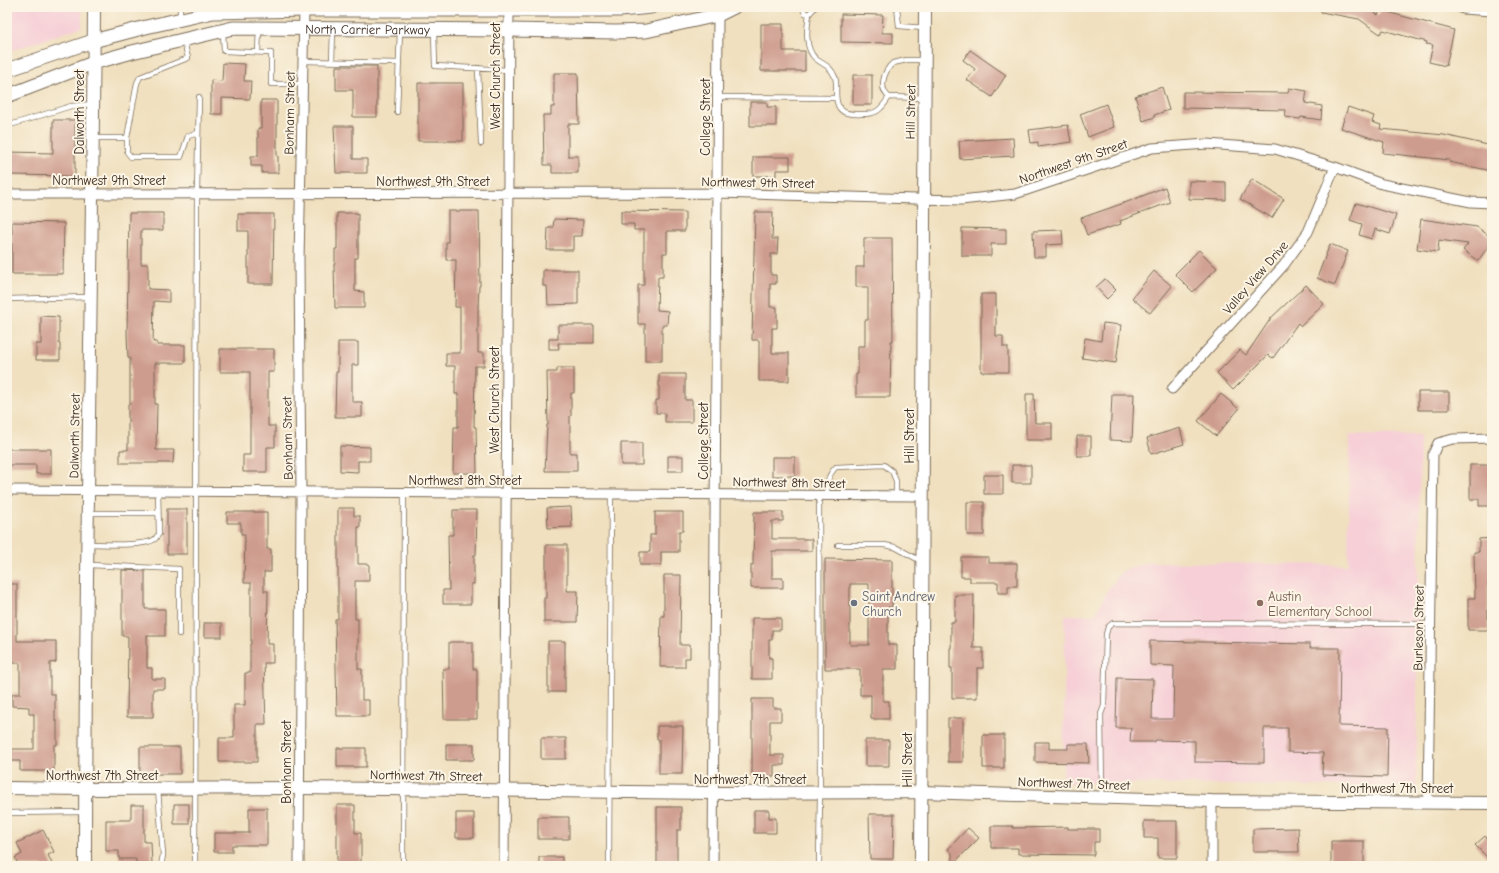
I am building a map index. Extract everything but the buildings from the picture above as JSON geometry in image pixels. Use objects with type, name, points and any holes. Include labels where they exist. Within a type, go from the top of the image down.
[{"type":"main road","name":"North Carrier Parkway","points":[[7,70],[94,40],[180,13],[403,8],[592,9],[651,7]]},
{"type":"main road","name":"North Carrier Parkway","points":[[7,96],[94,63],[132,52],[233,28],[304,30],[646,31],[718,16],[734,7]]},
{"type":"main road","points":[[1463,7],[1492,10]]},
{"type":"street","name":"Dalworth Street","points":[[85,866],[87,490],[93,193],[94,7]]},
{"type":"street","name":"Hill Street","points":[[921,866],[925,7]]},
{"type":"street","name":"West Church Street","points":[[504,866],[509,8]]},
{"type":"street","name":"Bonham Street","points":[[299,866],[301,493],[299,350],[300,194],[304,10]]},
{"type":"street","name":"College Street","points":[[713,866],[718,16]]},
{"type":"street","name":"Northwest 9th Street","points":[[7,194],[717,193],[961,200],[1015,194],[1152,148],[1207,144],[1275,148],[1382,184],[1471,202],[1492,203]]},
{"type":"street","name":"Valley View Drive","points":[[1172,389],[1284,266],[1308,232],[1335,167]]},
{"type":"street","name":"Burleson Street","points":[[1428,803],[1433,454],[1438,443],[1453,439],[1492,438]]},
{"type":"street","name":"Northwest 8th Street","points":[[7,490],[922,496]]},
{"type":"street","name":"Northwest 7th Street","points":[[7,788],[299,788],[713,793],[921,792],[1212,801],[1492,803]]},
{"type":"street","points":[[1212,801],[1212,866]]},
{"type":"lane","points":[[802,7],[805,13],[809,14]]},
{"type":"lane","points":[[815,7],[809,14],[808,42],[811,52],[815,58],[829,67],[835,77],[837,84],[836,98],[841,110],[846,113],[873,113],[878,110],[889,97]]},
{"type":"lane","points":[[897,7],[899,26],[925,28]]},
{"type":"lane","points":[[258,52],[259,29]]},
{"type":"lane","points":[[332,62],[333,30]]},
{"type":"lane","points":[[397,112],[400,30]]},
{"type":"lane","points":[[434,30],[435,66],[508,70]]},
{"type":"lane","points":[[223,31],[224,51],[271,53],[271,84],[302,84]]},
{"type":"lane","points":[[184,40],[188,58],[140,77],[137,83],[127,138],[127,152],[131,157],[181,158],[188,136],[198,133]]},
{"type":"lane","points":[[924,98],[889,97],[883,87],[885,74],[893,63],[925,60]]},
{"type":"lane","points":[[303,61],[398,63]]},
{"type":"lane","points":[[478,68],[481,144]]},
{"type":"lane","points":[[195,866],[197,492],[196,194],[199,97]]},
{"type":"lane","points":[[718,97],[836,98]]},
{"type":"lane","points":[[7,126],[71,106],[93,104]]},
{"type":"lane","points":[[93,138],[127,138]]},
{"type":"lane","points":[[7,299],[91,297]]},
{"type":"lane","points":[[819,866],[823,496],[831,472],[836,467],[884,465],[892,471],[896,481],[896,496]]},
{"type":"lane","points":[[87,544],[132,544],[146,543],[154,540],[159,534],[158,491]]},
{"type":"lane","points":[[403,866],[404,493]]},
{"type":"lane","points":[[609,866],[611,494]]},
{"type":"lane","points":[[87,513],[158,513]]},
{"type":"lane","points":[[838,545],[884,545],[895,547],[922,561]]},
{"type":"lane","points":[[87,565],[179,569],[179,634]]},
{"type":"lane","points":[[1102,798],[1102,714],[1104,706],[1106,634],[1108,627],[1114,623],[1431,624]]},
{"type":"lane","points":[[158,789],[163,855],[161,866]]},
{"type":"lane","points":[[7,813],[85,812]]},
{"type":"shaded area","points":[[7,7],[82,7],[82,27],[7,52]]},
{"type":"shaded area","name":"Austin Elementary School","points":[[1350,435],[1420,436],[1416,787],[1063,783],[1065,615],[1095,615],[1107,591],[1122,571],[1148,562],[1348,565]]},
{"type":"place","name":"Saint Andrew Church","points":[[854,603]]},
{"type":"place","name":"Austin Elementary School","points":[[1260,603]]}]
